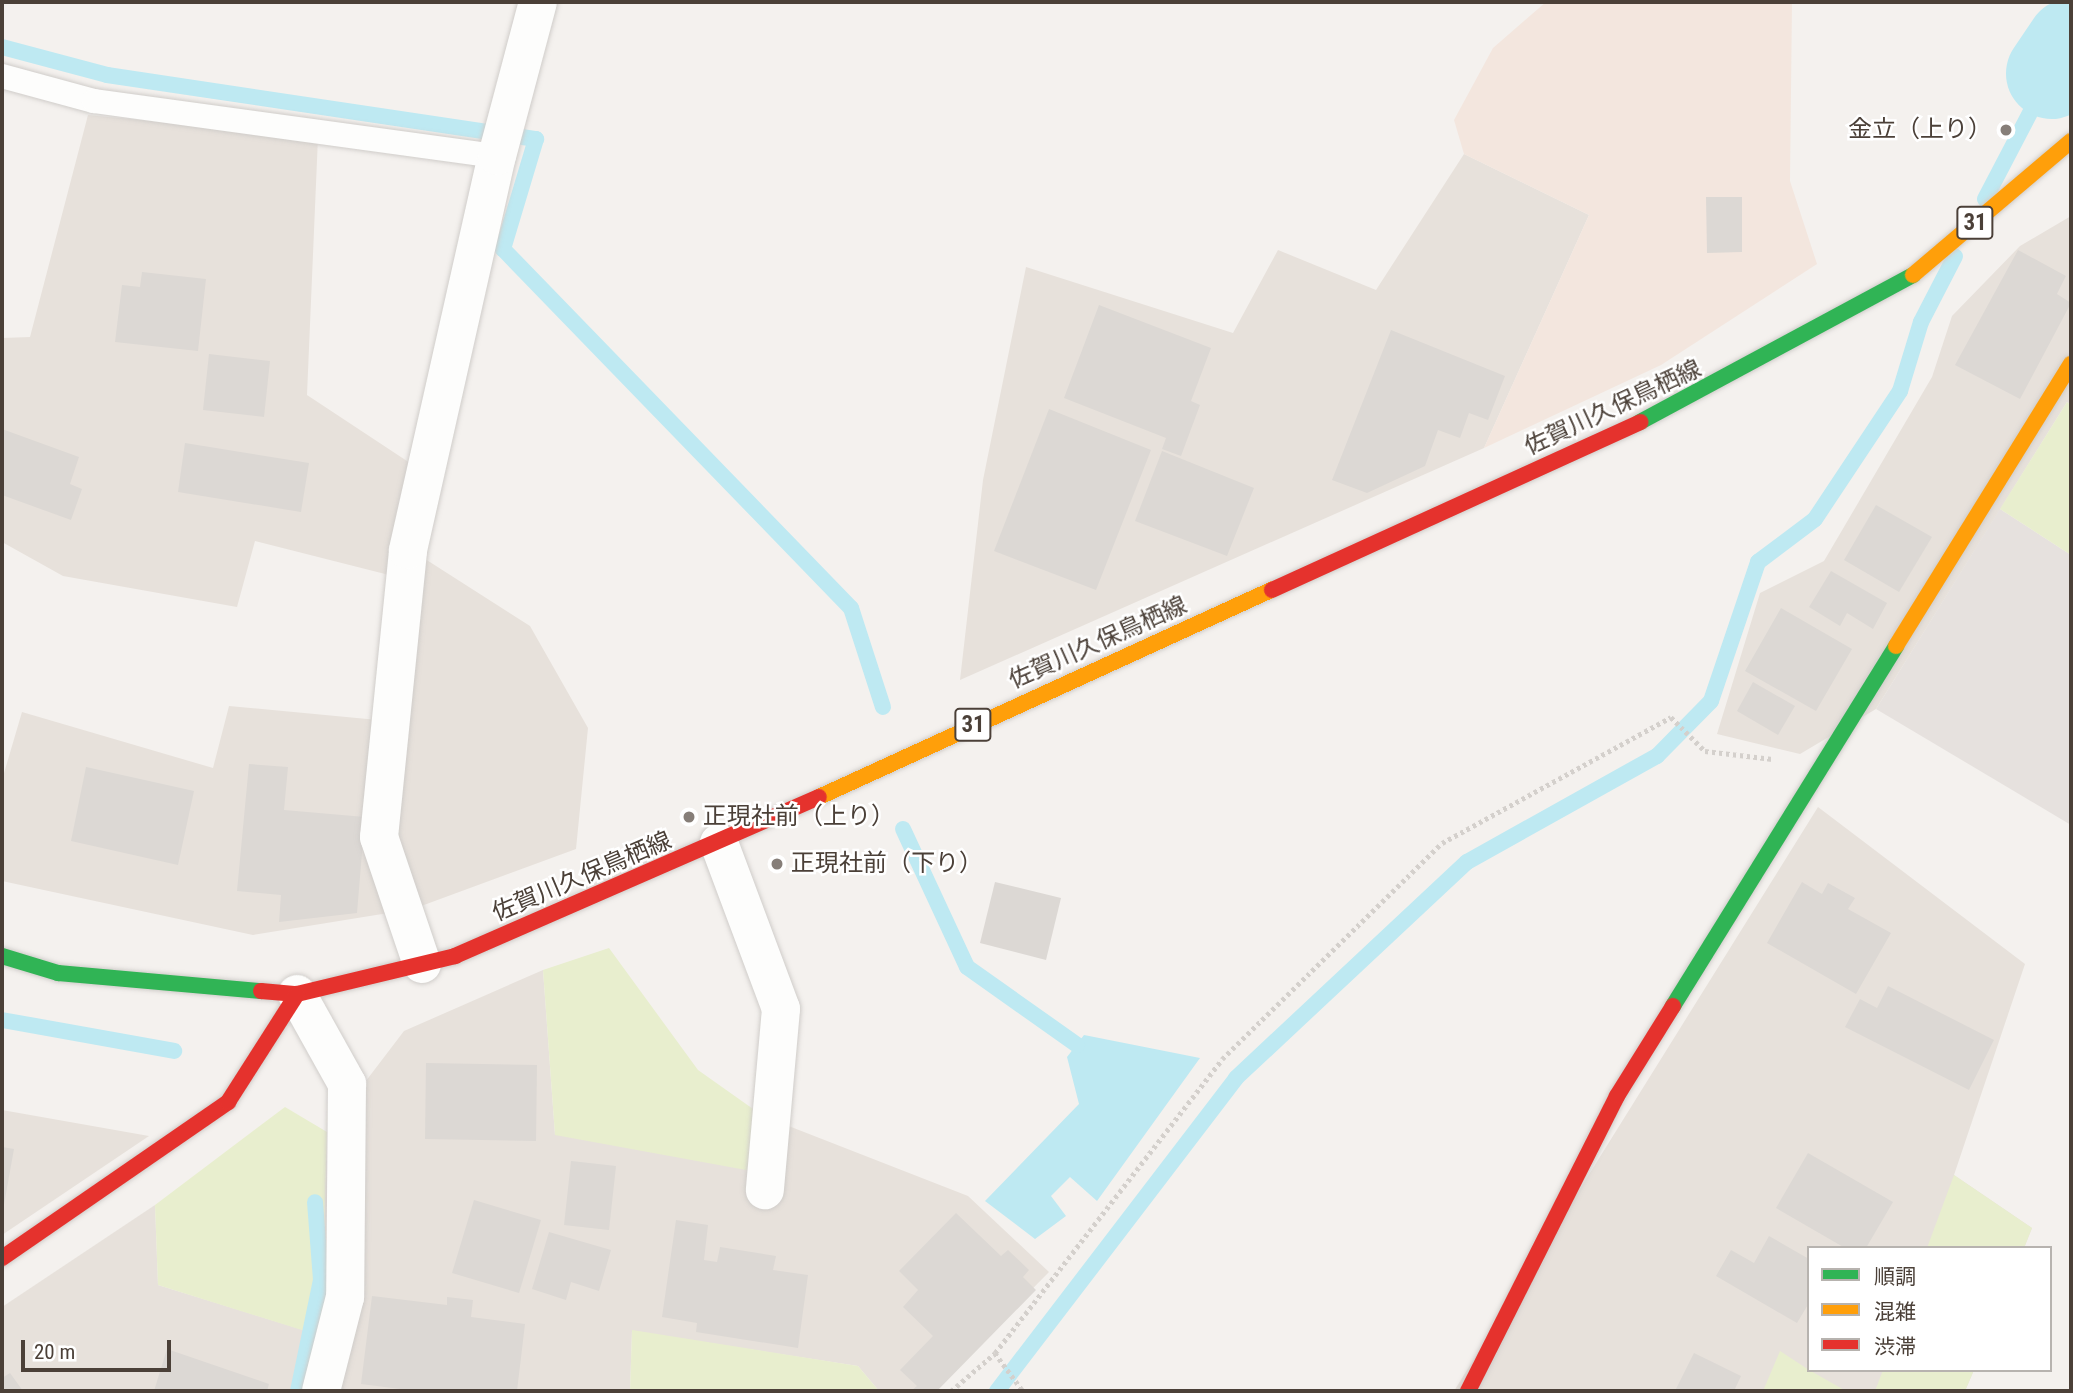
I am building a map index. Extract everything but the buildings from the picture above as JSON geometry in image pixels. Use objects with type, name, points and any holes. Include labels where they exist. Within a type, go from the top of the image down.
[{"type":"main road","name":"佐賀川久保鳥栖線","points":[[2,956],[58,974],[298,994],[455,956],[719,843],[1693,398],[1903,284],[2071,141]]},
{"type":"main road","points":[[1468,1391],[1617,1096],[2071,364]]},
{"type":"main road","points":[[2,1258],[228,1102],[298,994]]},
{"type":"street","points":[[422,964],[379,837],[408,550],[497,156],[529,47],[538,2]]},
{"type":"street","points":[[719,843],[781,1009],[765,1190]]},
{"type":"street","points":[[298,994],[347,1084],[345,1297],[321,1391]]},
{"type":"lane","points":[[2,76],[94,101],[497,156]]},
{"type":"path","points":[[951,1391],[995,1353],[1222,1059],[1442,843],[1671,717],[1705,751],[1822,765]]},
{"type":"path","points":[[995,1353],[1023,1391]]},
{"type":"shaded area","points":[[1546,2],[1792,2],[1790,181],[1817,264],[1661,365],[1484,448],[1589,215],[1464,154],[1454,120],[1493,48]]},
{"type":"shaded area","points":[[88,115],[318,137],[307,395],[413,465],[393,576],[255,541],[237,607],[63,576],[2,542],[2,338],[30,337]]},
{"type":"shaded area","points":[[1464,154],[1589,215],[1484,448],[960,680],[983,480],[1026,267],[1233,333],[1278,250],[1376,290]]},
{"type":"shaded area","points":[[2071,216],[2071,405],[2067,402],[1876,709],[1800,754],[1717,734],[1760,593],[1824,561],[1932,377],[1952,316],[2020,246]]},
{"type":"shaded area","points":[[2000,509],[2071,555],[2071,825],[1876,709]]},
{"type":"shaded area","points":[[422,557],[530,626],[588,728],[576,849],[413,909],[253,935],[2,881],[2,780],[22,712],[213,768],[229,706],[399,722]]},
{"type":"shaded area","points":[[1818,807],[2025,964],[1954,1175],[2032,1228],[2025,1246],[1807,1246],[1807,1372],[1973,1372],[1965,1391],[1454,1391]]},
{"type":"shaded area","points":[[543,970],[555,1135],[763,1116],[968,1196],[1049,1272],[932,1391],[879,1391],[858,1366],[632,1331],[630,1391],[2,1391],[2,1307],[155,1205],[158,1285],[320,1335],[327,1132],[404,1031]]},
{"type":"shaded area","points":[[2,1110],[149,1136],[2,1235]]},
{"type":"green space","points":[[2067,402],[2071,405],[2071,555],[2000,509]]},
{"type":"green space","points":[[609,948],[698,1070],[763,1116],[757,1172],[555,1135],[543,970]]},
{"type":"green space","points":[[285,1107],[327,1132],[321,1336],[158,1285],[155,1205]]},
{"type":"green space","points":[[1954,1175],[2032,1228],[2025,1246],[1928,1246]]},
{"type":"green space","points":[[632,1330],[858,1366],[879,1391],[630,1391]]},
{"type":"green space","points":[[1780,1351],[1807,1369],[1807,1372],[1813,1372],[1846,1391],[1763,1391]]},
{"type":"green space","points":[[1882,1372],[1973,1372],[1965,1391],[1875,1391]]},
{"type":"water","points":[[1084,1035],[1200,1058],[1097,1201],[1070,1177],[1051,1196],[1066,1216],[1035,1239],[985,1201],[1079,1104],[1067,1057]]},
{"type":"waterway","points":[[2051,73],[2071,43]]},
{"type":"waterway","points":[[2,47],[107,75],[536,139],[503,249],[851,608],[883,707]]},
{"type":"waterway","points":[[1985,199],[2051,73]]},
{"type":"waterway","points":[[997,1391],[1236,1078],[1467,862],[1657,756],[1711,701],[1758,562],[1815,519],[1900,391],[1921,322],[1955,256]]},
{"type":"waterway","points":[[903,829],[967,967],[1077,1045]]},
{"type":"waterway","points":[[2,1020],[174,1051]]},
{"type":"waterway","points":[[298,1391],[321,1280],[315,1202]]},
{"type":"traffic: fast","points":[[1640,422],[1913,275]]},
{"type":"traffic: fast","points":[[1673,1006],[1896,646]]},
{"type":"traffic: fast","points":[[2,956],[58,973],[261,991]]},
{"type":"traffic: slow","points":[[1913,275],[2071,141]]},
{"type":"traffic: slow","points":[[1896,646],[2071,364]]},
{"type":"traffic: slow","points":[[819,797],[1272,590]]},
{"type":"traffic: jam","points":[[1272,590],[1640,422]]},
{"type":"traffic: jam","points":[[261,991],[297,994],[455,956],[819,797]]},
{"type":"traffic: jam","points":[[2,1258],[228,1102],[297,994]]},
{"type":"traffic: jam","points":[[1468,1391],[1617,1096],[1673,1006]]},
{"type":"place","name":"金立（上り）","points":[[2006,130]]},
{"type":"place","name":"正現社前（上り）","points":[[689,817]]},
{"type":"place","name":"正現社前（下り）","points":[[777,864]]}]
